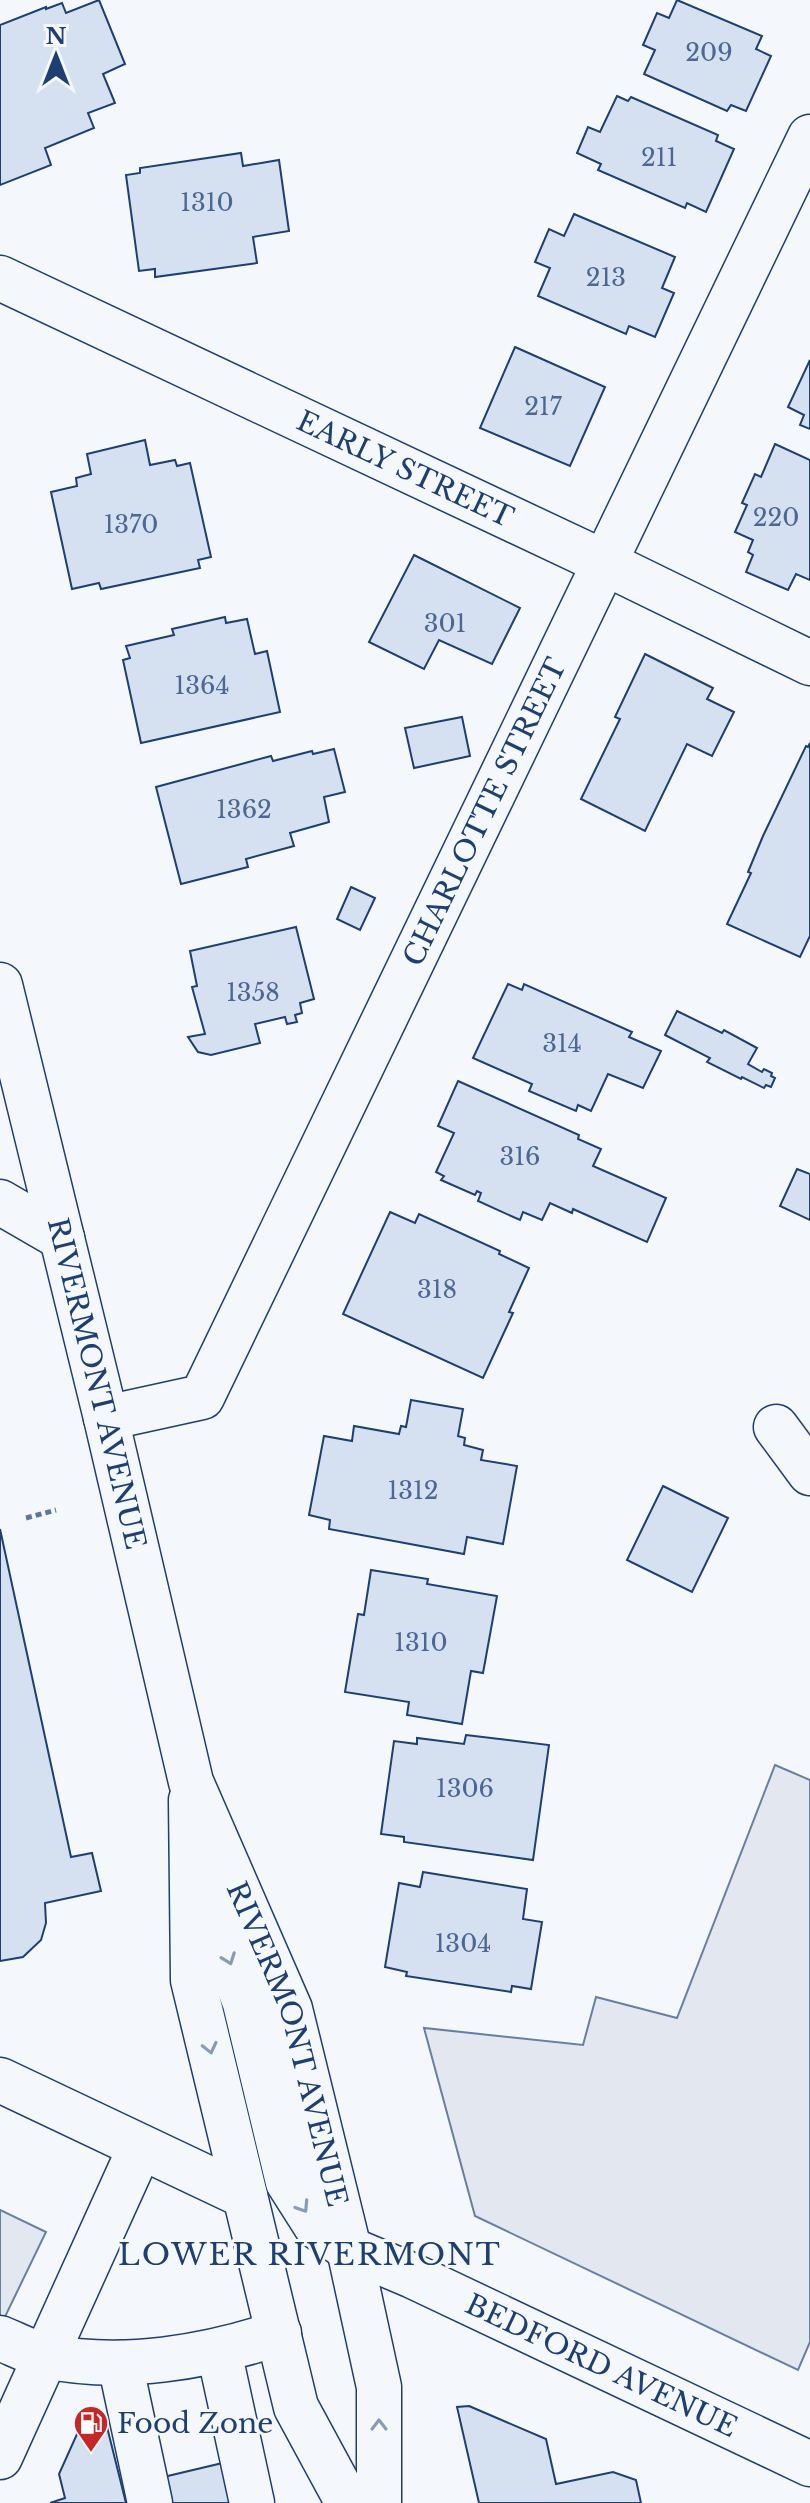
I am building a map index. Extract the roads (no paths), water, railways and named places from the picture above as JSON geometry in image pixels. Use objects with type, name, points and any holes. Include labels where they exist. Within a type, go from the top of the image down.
[{"type":"street","name":"CHARLOTTE STREET","points":[[106,1418],[202,1397],[810,137]]},
{"type":"street","name":"EARLY STREET","points":[[0,278],[810,663]]},
{"type":"street","name":"RIVERMONT AVENUE","points":[[0,985],[191,1782],[290,2009],[349,2249],[379,2387],[379,2503]]},
{"type":"street","points":[[0,1202],[62,1238]]},
{"type":"street","points":[[776,1427],[810,1473]]},
{"type":"street","name":"RIVERMONT AVENUE","points":[[191,1782],[193,1980],[296,2407],[348,2503]]},
{"type":"street","name":"BEDFORD AVENUE","points":[[192,1860],[245,2003],[288,2182],[316,2226],[349,2249],[413,2276],[810,2464]]},
{"type":"street","points":[[0,2080],[245,2196]]},
{"type":"street","points":[[0,2457],[140,2148]]},
{"type":"street","points":[[0,2338],[46,2356],[120,2363],[219,2351],[279,2333]]},
{"type":"street","points":[[219,2351],[252,2503]]},
{"type":"street","points":[[120,2363],[150,2503]]},
{"type":"place","name":"Food Zone","points":[[91,2454]]},
{"type":"district","name":"LOWER RIVERMONT","points":[[310,2255]]}]
